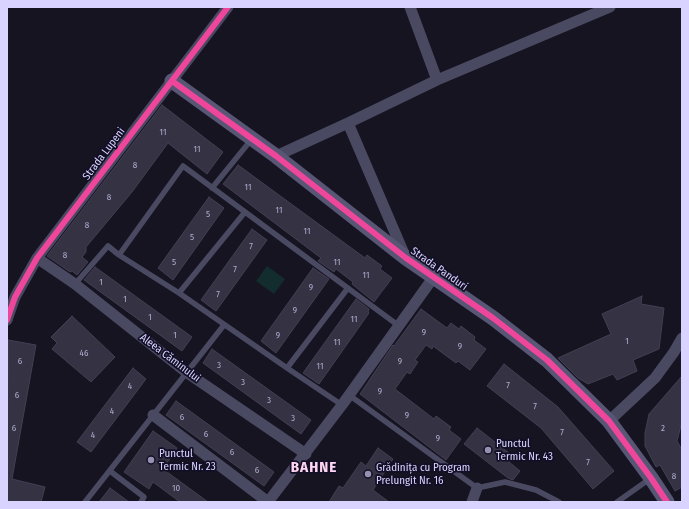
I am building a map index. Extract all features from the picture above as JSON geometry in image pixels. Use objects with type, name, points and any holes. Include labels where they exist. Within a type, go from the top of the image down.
[{"type":"street","name":"Strada Lupeni","points":[[7,320],[11,294],[228,7]]},
{"type":"street","points":[[410,7],[437,80]]},
{"type":"street","points":[[276,156],[437,80],[610,7]]},
{"type":"street","name":"Strada Panduri","points":[[172,81],[276,156],[406,258],[493,318],[548,360],[609,421],[667,502]]},
{"type":"street","name":"Strada Panduri","points":[[348,123],[406,258]]},
{"type":"street","name":"Aleea Căminului","points":[[37,258],[75,284],[186,372],[306,454]]},
{"type":"street","points":[[152,415],[268,502],[306,454],[433,278]]},
{"type":"street","points":[[609,421],[654,378],[674,352],[682,338]]},
{"type":"street","points":[[472,502],[477,488]]},
{"type":"lane","points":[[212,188],[252,139]]},
{"type":"lane","points":[[119,254],[182,166],[399,326]]},
{"type":"lane","points":[[179,293],[245,212]]},
{"type":"lane","points":[[75,284],[108,246],[342,405]]},
{"type":"lane","points":[[287,368],[348,288]]},
{"type":"lane","points":[[86,502],[152,415],[224,325]]},
{"type":"lane","points":[[349,395],[477,488],[505,482],[536,490],[559,502]]},
{"type":"lane","points":[[110,471],[144,497],[141,502]]},
{"type":"lane","points":[[617,502],[651,478]]},
{"type":"green space","points":[[267,266],[285,279],[274,294],[256,281]]},
{"type":"building","points":[[162,105],[223,152],[207,174],[168,143],[132,192],[86,247],[86,252],[82,257],[88,262],[77,275],[72,271],[70,272],[47,256]]},
{"type":"building","points":[[238,165],[365,258],[367,255],[382,266],[380,269],[392,278],[374,302],[352,284],[353,282],[336,269],[334,272],[318,261],[321,258],[223,184]]},
{"type":"building","points":[[209,197],[224,208],[173,280],[158,268]]},
{"type":"building","points":[[252,229],[267,240],[216,311],[201,300]]},
{"type":"building","points":[[95,267],[192,337],[182,351],[84,280]]},
{"type":"building","points":[[313,268],[329,279],[276,353],[261,341]]},
{"type":"building","points":[[642,296],[641,304],[664,308],[659,349],[633,360],[637,371],[617,380],[613,374],[588,384],[578,378],[558,358],[611,334],[602,314]]},
{"type":"building","points":[[356,299],[369,309],[369,313],[319,384],[303,373]]},
{"type":"building","points":[[421,309],[447,328],[451,323],[459,329],[461,326],[475,337],[474,340],[486,349],[470,370],[458,361],[456,363],[433,346],[432,349],[426,345],[415,360],[418,362],[410,374],[407,372],[395,389],[434,419],[436,416],[451,427],[449,430],[461,439],[446,460],[360,394],[393,345],[394,346]]},
{"type":"building","points":[[72,316],[115,357],[91,382],[52,349],[57,343],[51,337]]},
{"type":"building","points":[[8,340],[36,345],[12,479],[45,487],[41,502],[7,502]]},
{"type":"building","points":[[212,349],[311,420],[301,434],[203,363]]},
{"type":"building","points":[[504,364],[558,407],[614,471],[593,489],[541,428],[487,386]]},
{"type":"building","points":[[133,368],[146,379],[91,452],[77,442]]},
{"type":"building","points":[[682,376],[682,422],[677,441],[682,450],[682,487],[675,491],[660,465],[656,467],[645,446],[645,433],[649,414]]},
{"type":"building","points":[[176,401],[274,472],[264,486],[166,415]]},
{"type":"building","name":"Punctul Termic Nr. 43","points":[[477,428],[513,456],[509,462],[520,471],[513,480],[508,478],[464,444]]},
{"type":"building","name":"Punctul Termic Nr. 23","points":[[153,431],[177,448],[163,469],[208,502],[180,502],[153,482],[149,489],[124,472]]},
{"type":"building","name":"Grădinița cu Program Prelungit Nr. 16","points":[[378,448],[393,459],[373,490],[389,502],[329,502],[339,486],[343,488],[361,462],[366,466]]},
{"type":"building","points":[[110,488],[129,502],[99,502]]},
{"type":"cycle path","points":[[7,320],[15,297],[37,258],[228,7]]},
{"type":"cycle path","points":[[172,81],[276,156],[406,258],[493,318],[547,360],[609,421],[667,502]]},
{"type":"place","name":"Punctul Termic Nr. 43","points":[[488,450]]},
{"type":"place","name":"Punctul Termic Nr. 23","points":[[151,460]]},
{"type":"place","name":"Grădinița cu Program Prelungit Nr. 16","points":[[368,474]]},
{"type":"district","name":"BAHNE","points":[[314,468]]}]
